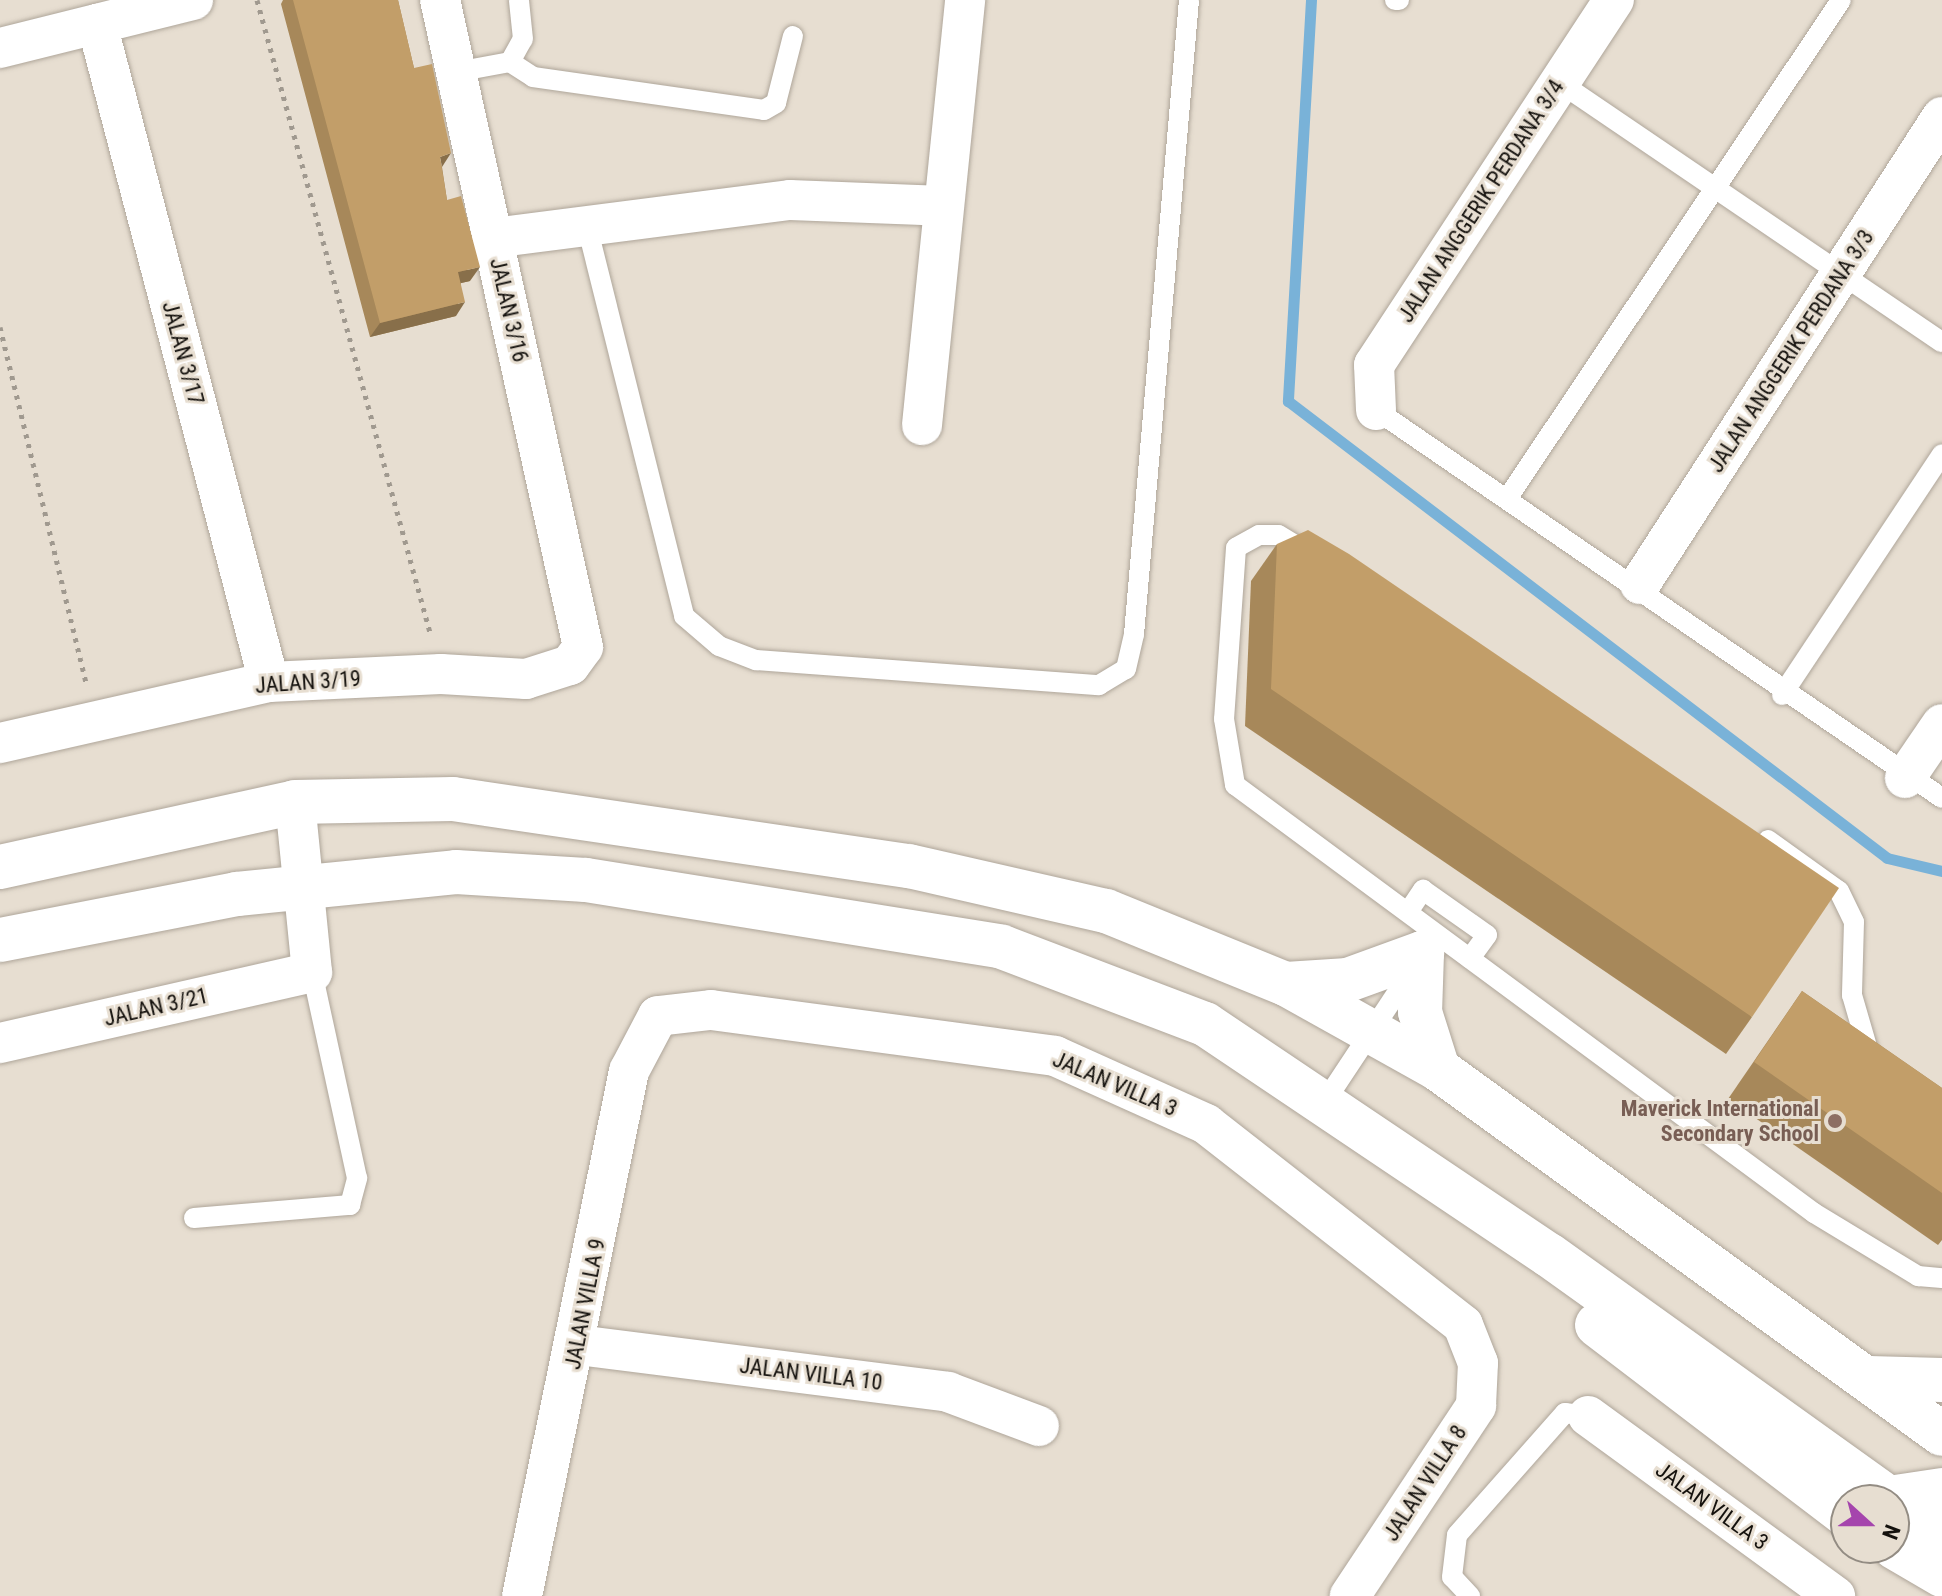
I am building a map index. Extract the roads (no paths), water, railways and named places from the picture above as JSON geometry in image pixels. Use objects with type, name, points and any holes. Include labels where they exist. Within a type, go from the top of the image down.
[{"type":"street","points":[[0,48],[193,0]]},
{"type":"street","name":"JALAN 3/16","points":[[440,0],[580,619]]},
{"type":"street","points":[[922,425],[965,0]]},
{"type":"street","name":"JALAN ANGGERIK PERDANA 3/4","points":[[1376,410],[1374,365],[1614,0]]},
{"type":"street","name":"JALAN 3/17","points":[[97,24],[269,682]]},
{"type":"street","name":"JALAN ANGGERIK PERDANA 3/3","points":[[1640,584],[1942,117]]},
{"type":"street","points":[[493,238],[586,222],[790,200],[943,206]]},
{"type":"street","name":"JALAN 3/19","points":[[0,743],[269,682],[441,674],[548,674],[570,665],[583,647],[580,619]]},
{"type":"street","points":[[1905,778],[1942,724]]},
{"type":"street","points":[[0,867],[295,802],[453,799],[909,866],[1106,911],[1286,984],[1376,1030],[1438,1069],[1869,1378],[1942,1434]]},
{"type":"street","points":[[295,802],[312,972]]},
{"type":"street","points":[[0,940],[304,887],[456,872],[586,880],[1002,947],[1205,1024],[1549,1255],[1869,1484]]},
{"type":"street","points":[[1286,984],[1348,980],[1429,942]]},
{"type":"street","points":[[1429,942],[1420,1012],[1438,1069]]},
{"type":"street","name":"JALAN 3/21","points":[[0,1043],[312,972]]},
{"type":"street","name":"JALAN VILLA 3","points":[[658,1016],[711,1010],[1055,1056],[1206,1124],[1463,1325],[1478,1363]]},
{"type":"street","name":"JALAN VILLA 9","points":[[522,1596],[578,1345],[629,1071],[658,1016]]},
{"type":"street","points":[[1549,1255],[1567,1301],[1830,1503]]},
{"type":"street","name":"JALAN VILLA 10","points":[[578,1345],[948,1392],[1039,1426]]},
{"type":"street","name":"JALAN VILLA 8","points":[[1364,1591],[1476,1406],[1478,1363]]},
{"type":"street","points":[[1869,1378],[1942,1380]]},
{"type":"street","name":"JALAN VILLA 3","points":[[1588,1416],[1835,1596]]},
{"type":"street","points":[[1910,1496],[1942,1490]]},
{"type":"street","points":[[1910,1513],[1942,1536]]},
{"type":"street","points":[[1910,1556],[1942,1575]]},
{"type":"lane","points":[[510,62],[523,39],[519,0]]},
{"type":"lane","points":[[586,222],[684,616],[719,646],[756,660],[1099,685],[1126,669],[1134,634],[1189,0]]},
{"type":"lane","points":[[1507,499],[1841,0]]},
{"type":"lane","points":[[456,72],[510,62],[533,77],[764,110],[776,103],[793,36]]},
{"type":"lane","points":[[1559,82],[1942,342]]},
{"type":"lane","points":[[1376,410],[1640,584],[1782,695],[1905,778],[1942,798]]},
{"type":"lane","points":[[1782,695],[1942,454]]},
{"type":"lane","points":[[1328,564],[1278,535],[1259,535],[1236,548],[1228,582],[1227,758],[1235,785],[1408,912],[1429,942],[1470,958],[1814,1213],[1918,1276],[1942,1278]]},
{"type":"lane","points":[[1749,828],[1839,891],[1854,922],[1852,995],[1860,1030],[1870,1057],[1894,1074]]},
{"type":"lane","points":[[1408,912],[1423,890],[1487,935],[1470,958]]},
{"type":"lane","points":[[1324,1103],[1376,1030],[1429,942]]},
{"type":"lane","points":[[194,1218],[350,1205],[357,1178],[312,972]]},
{"type":"lane","points":[[1470,1596],[1452,1577],[1457,1535],[1565,1413],[1588,1416]]},
{"type":"waterway","points":[[1311,0],[1288,401],[1887,858],[1942,871]]},
{"type":"place","name":"Maverick International Secondary School","points":[[1835,1121]]}]
